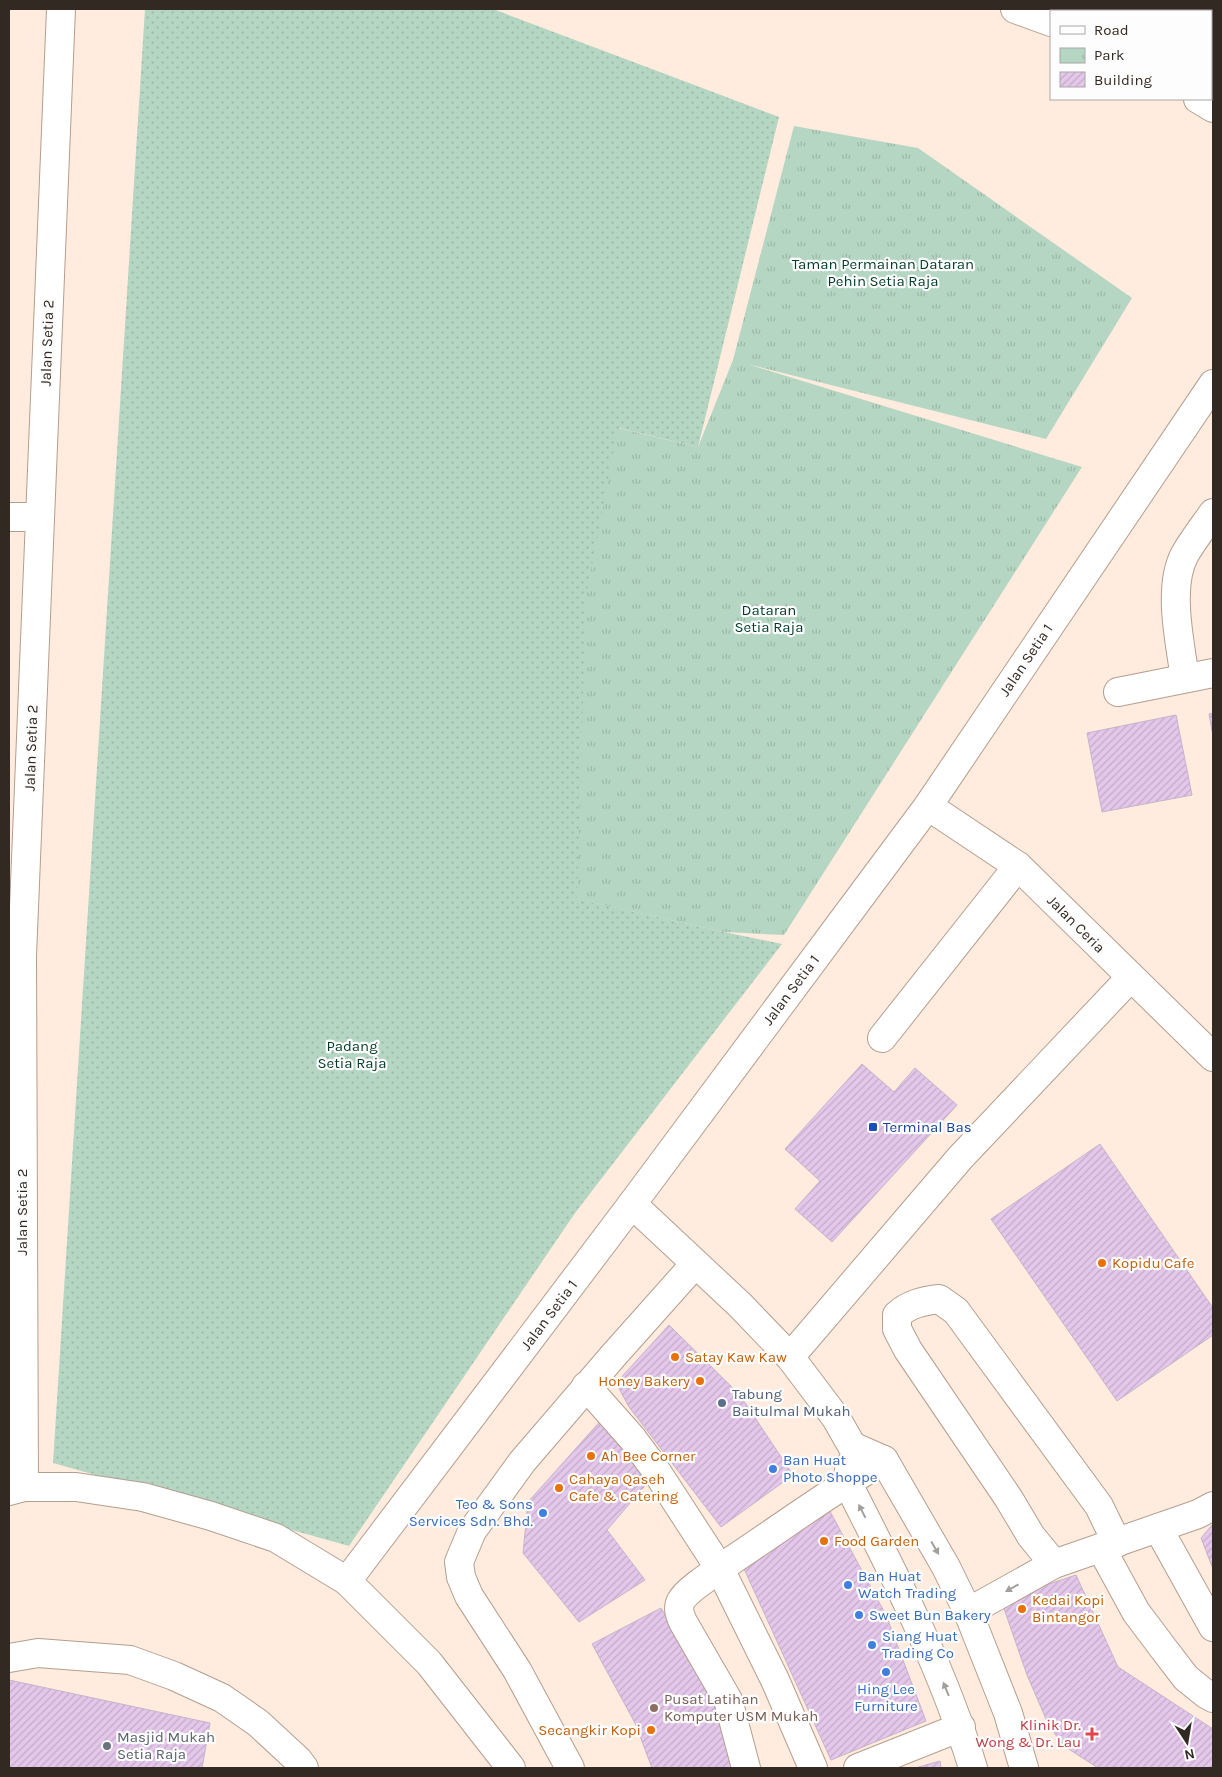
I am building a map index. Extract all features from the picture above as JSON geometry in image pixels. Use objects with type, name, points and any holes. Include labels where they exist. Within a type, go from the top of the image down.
[{"type":"street","name":"Jalan Setia 2","points":[[16,1489],[15,958],[40,517],[61,9]]},
{"type":"street","points":[[1015,9],[1050,22]]},
{"type":"street","points":[[1200,100],[1213,108]]},
{"type":"street","name":"Jalan Setia 1","points":[[348,1581],[928,806],[1213,384]]},
{"type":"street","points":[[1185,678],[1175,607],[1177,580],[1184,555],[1213,513]]},
{"type":"street","points":[[9,517],[40,517]]},
{"type":"street","points":[[1118,692],[1213,673]]},
{"type":"street","name":"Jalan Ceria","points":[[928,806],[1018,866],[1131,978],[1186,1028],[1213,1057]]},
{"type":"street","points":[[882,1038],[1018,866]]},
{"type":"street","points":[[790,1357],[960,1158],[1131,978]]},
{"type":"street","points":[[632,1204],[740,1305],[790,1357],[836,1418],[852,1446],[884,1460],[946,1567],[968,1612],[1008,1713],[1024,1768]]},
{"type":"street","points":[[570,1768],[517,1670],[469,1596],[461,1578],[460,1562],[472,1531],[522,1462],[586,1386],[695,1264]]},
{"type":"street","points":[[1054,1564],[1031,1536],[1009,1499],[908,1350],[897,1329],[897,1315],[906,1307],[925,1300],[939,1299],[956,1311],[1099,1506],[1109,1545],[1136,1612],[1186,1678],[1213,1698]]},
{"type":"street","points":[[586,1386],[644,1453],[720,1569],[775,1680],[813,1768]]},
{"type":"street","points":[[852,1446],[847,1482],[925,1638],[961,1727],[973,1768]]},
{"type":"street","points":[[746,1768],[728,1700],[686,1628],[679,1610],[680,1602],[684,1596],[720,1569],[847,1482],[884,1460]]},
{"type":"street","points":[[16,1489],[76,1487],[143,1497],[276,1538],[348,1581],[430,1663],[511,1768]]},
{"type":"street","points":[[968,1612],[1054,1564],[1198,1514],[1213,1506]]},
{"type":"street","points":[[1158,1528],[1213,1627]]},
{"type":"street","points":[[9,1658],[38,1653],[130,1660],[174,1676],[222,1698],[258,1723],[298,1760],[304,1768]]},
{"type":"street","points":[[858,1768],[961,1727]]},
{"type":"green space","name":"Padang Setia Raja","points":[[145,9],[493,9],[779,117],[698,447],[619,428],[578,899],[782,944],[575,1213],[349,1546],[53,1463]]},
{"type":"green space","name":"Dataran Setia Raja","points":[[794,126],[918,148],[1132,298],[1046,439],[747,364],[1082,467],[784,935],[724,932],[577,899],[586,597],[618,428],[698,447],[733,360]]},
{"type":"building","points":[[1213,713],[1213,736],[1209,714]]},
{"type":"building","points":[[1176,715],[1192,795],[1102,812],[1087,733]]},
{"type":"building","points":[[862,1064],[894,1092],[915,1068],[957,1105],[832,1242],[795,1209],[820,1181],[785,1149]]},
{"type":"building","name":"Kopidu Cafe","points":[[1100,1144],[1213,1308],[1213,1335],[1117,1401],[991,1219]]},
{"type":"building","points":[[669,1325],[740,1395],[793,1475],[721,1527],[629,1407],[616,1383]]},
{"type":"building","points":[[604,1417],[655,1474],[607,1530],[645,1580],[579,1622],[523,1553],[528,1502]]},
{"type":"building","points":[[826,1504],[886,1615],[926,1721],[831,1760],[740,1560]]},
{"type":"building","points":[[1213,1524],[1213,1569],[1201,1538]]},
{"type":"building","points":[[1076,1575],[1118,1667],[1213,1729],[1213,1768],[1098,1768],[1064,1746],[1049,1726],[1027,1675],[1001,1600]]},
{"type":"building","points":[[661,1608],[713,1691],[739,1768],[652,1768],[635,1723],[592,1644]]},
{"type":"building","name":"Masjid Mukah Setia Raja","points":[[9,1680],[210,1723],[202,1768],[9,1768]]},
{"type":"building","points":[[940,1761],[941,1768],[915,1768]]},
{"type":"place","name":"Terminal Bas","points":[[873,1127]]},
{"type":"place","name":"Kopidu Cafe","points":[[1102,1263]]},
{"type":"place","name":"Satay Kaw Kaw","points":[[675,1357]]},
{"type":"place","name":"Honey Bakery","points":[[700,1381]]},
{"type":"place","name":"Tabung Baitulmal Mukah","points":[[722,1403]]},
{"type":"place","name":"Ah Bee Corner","points":[[591,1456]]},
{"type":"place","name":"Ban Huat Photo Shoppe","points":[[773,1469]]},
{"type":"place","name":"Cahaya Qaseh Cafe & Catering","points":[[559,1488]]},
{"type":"place","name":"Teo & Sons Services Sdn. Bhd.","points":[[543,1513]]},
{"type":"place","name":"Food Garden","points":[[824,1541]]},
{"type":"place","name":"Ban Huat Watch Trading","points":[[848,1585]]},
{"type":"place","name":"Kedai Kopi Bintangor","points":[[1022,1609]]},
{"type":"place","name":"Sweet Bun Bakery","points":[[859,1615]]},
{"type":"place","name":"Siang Huat Trading Co","points":[[872,1645]]},
{"type":"place","name":"Hing Lee Furniture","points":[[886,1672]]},
{"type":"place","name":"Pusat Latihan Komputer USM Mukah","points":[[654,1708]]},
{"type":"place","name":"Secangkir Kopi","points":[[651,1730]]},
{"type":"place","name":"Klinik Dr. Wong & Dr. Lau","points":[[1092,1734]]},
{"type":"place","name":"Masjid Mukah Setia Raja","points":[[107,1746]]},
{"type":"park label","name":"Taman Permainan Dataran Pehin Setia Raja","points":[[883,272]]}]
